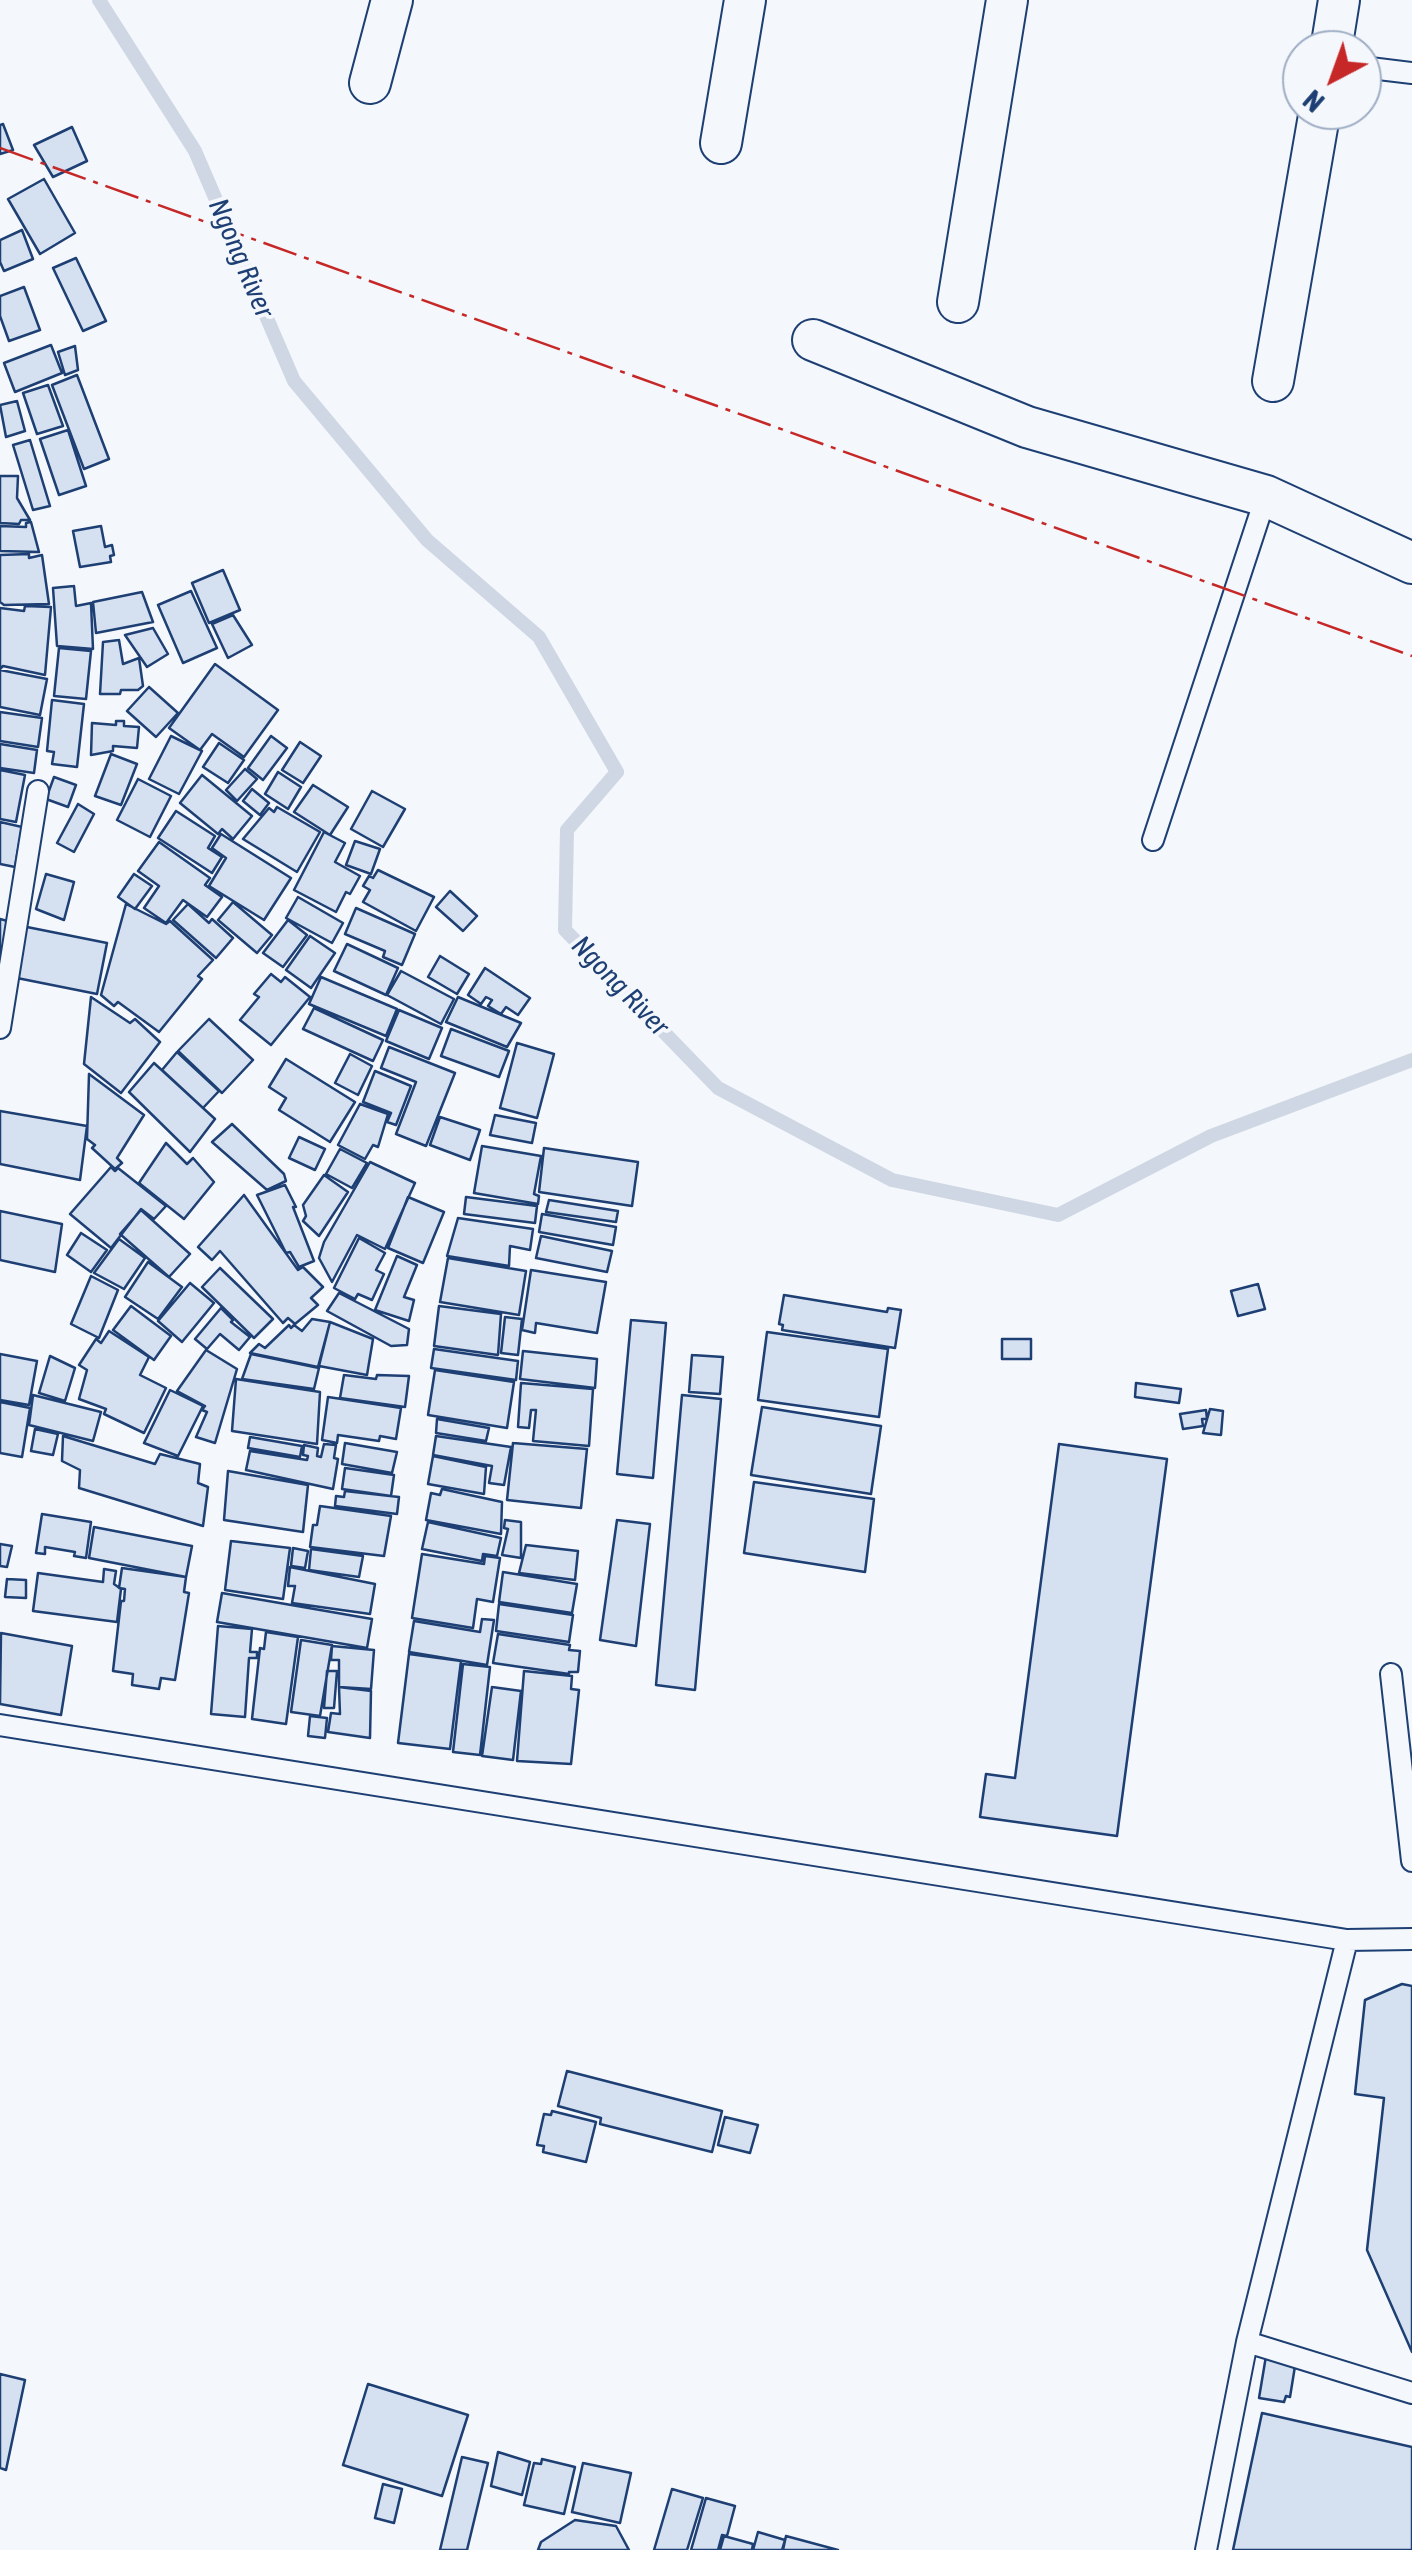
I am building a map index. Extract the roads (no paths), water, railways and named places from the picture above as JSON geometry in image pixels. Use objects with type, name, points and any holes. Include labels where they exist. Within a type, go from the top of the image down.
[{"type":"street","points":[[370,82],[392,0]]},
{"type":"street","points":[[722,143],[745,0]]},
{"type":"street","points":[[958,302],[1007,0]]},
{"type":"street","points":[[1334,30],[1339,0]]},
{"type":"street","points":[[1274,381],[1317,130]]},
{"type":"street","points":[[813,340],[1027,427],[1266,496],[1412,563]]},
{"type":"lane","points":[[1382,69],[1412,73]]},
{"type":"lane","points":[[1153,840],[1266,496]]},
{"type":"lane","points":[[0,1028],[38,791]]},
{"type":"lane","points":[[1391,1674],[1412,1861]]},
{"type":"lane","points":[[0,1725],[1347,1940],[1412,1939]]},
{"type":"lane","points":[[1206,2550],[1247,2342],[1347,1940]]},
{"type":"lane","points":[[1247,2342],[1412,2392]]},
{"type":"waterway","name":"Ngong River","points":[[99,0],[195,151],[294,381],[427,540],[539,637],[617,772],[567,830],[565,930],[718,1088],[892,1180],[1058,1215],[1211,1136],[1412,1060]]}]
